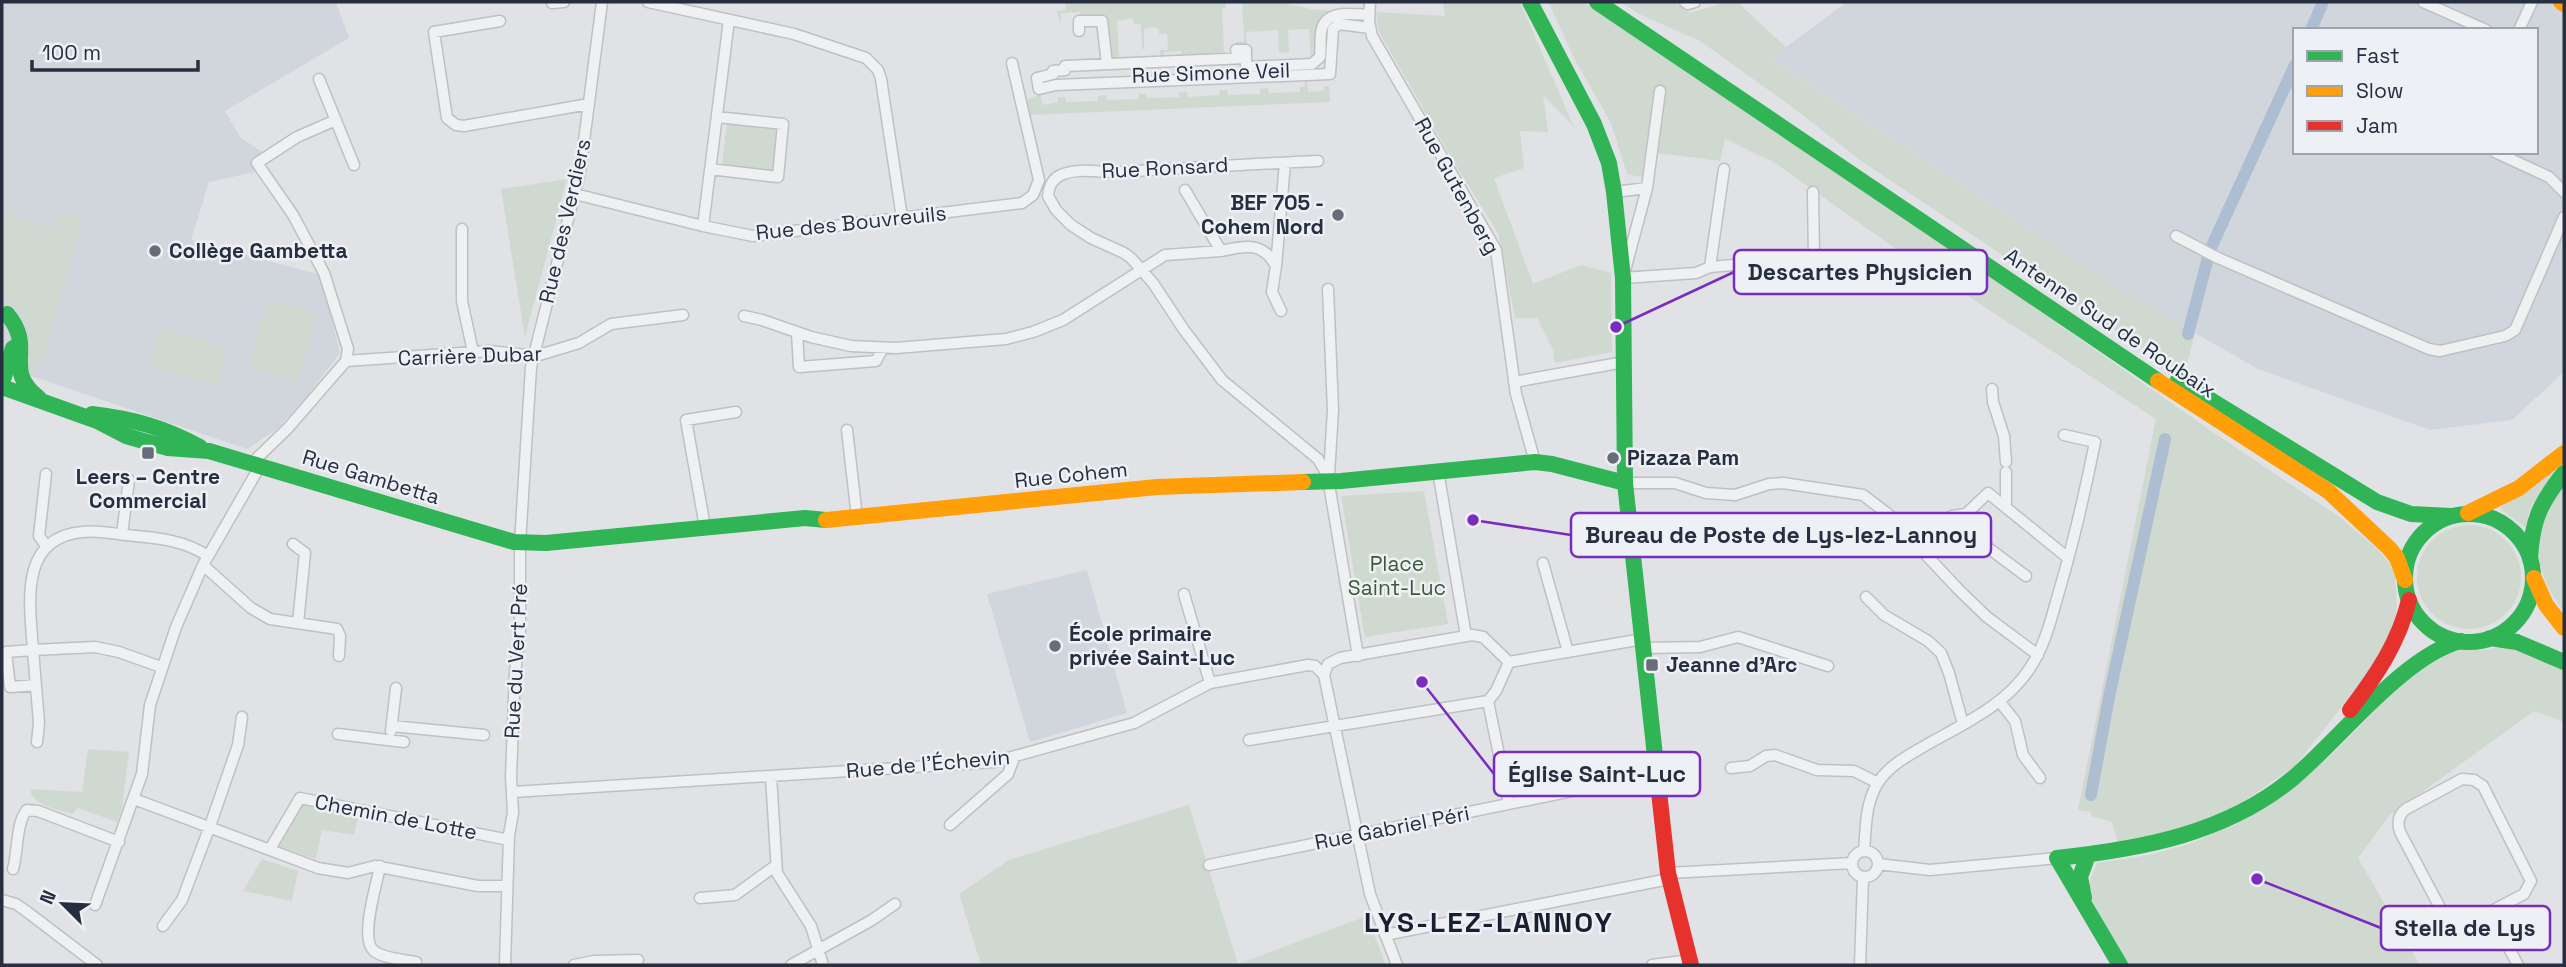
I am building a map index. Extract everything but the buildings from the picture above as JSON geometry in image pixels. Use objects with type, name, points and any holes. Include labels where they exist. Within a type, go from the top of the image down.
[{"type":"main road","points":[[1530,2],[1597,131],[1619,192]]},
{"type":"main road","points":[[1540,2],[1606,124],[1616,154],[1627,238],[1623,278],[1625,483],[1669,876],[1690,963]]},
{"type":"main road","name":"Antenne Sud de Roubaix","points":[[1597,2],[2144,372],[2328,491],[2389,548],[2400,565],[2405,580]]},
{"type":"main road","name":"Antenne Sud de Roubaix","points":[[1610,2],[2129,352],[2204,395],[2360,494],[2404,513],[2451,516]]},
{"type":"main road","points":[[2,385],[13,349],[12,332],[4,311]]},
{"type":"main road","points":[[4,311],[15,323],[21,336],[18,367],[23,382],[34,395],[47,403]]},
{"type":"main road","name":"Rue Gambetta","points":[[2,385],[69,410],[119,416],[170,431],[209,451],[520,543]]},
{"type":"main road","points":[[2533,577],[2530,597],[2521,614],[2508,629],[2476,642],[2442,636],[2429,628],[2418,617],[2409,600],[2405,580],[2408,559],[2417,540],[2432,525],[2451,516],[2495,503],[2519,490],[2564,453]]},
{"type":"main road","name":"Rue Cohem","points":[[520,543],[554,544],[589,537],[807,517],[823,520],[1157,487],[1328,482],[1535,462],[1625,483]]},
{"type":"main road","points":[[2564,473],[2535,515],[2530,559],[2533,577],[2546,605],[2564,628]]},
{"type":"main road","points":[[2468,513],[2488,516],[2507,526],[2521,541],[2530,559]]},
{"type":"main road","points":[[2315,757],[2361,696],[2393,647],[2404,622],[2409,600]]},
{"type":"main road","points":[[2490,638],[2517,642],[2564,662]]},
{"type":"main road","points":[[2092,916],[2081,903],[2056,858],[2141,848],[2203,831],[2260,802],[2315,757],[2372,699],[2443,647],[2460,641]]},
{"type":"main road","points":[[2088,855],[2082,867],[2081,888],[2092,916],[2120,965]]},
{"type":"street","name":"Rue des Verdiers","points":[[533,356],[582,161],[602,2]]},
{"type":"street","points":[[648,2],[794,34],[866,58],[873,64],[881,79],[902,218]]},
{"type":"street","points":[[1369,21],[1370,2]]},
{"type":"street","points":[[1685,2],[1695,2]]},
{"type":"street","points":[[2423,2],[2482,28]]},
{"type":"street","points":[[2520,28],[2532,2]]},
{"type":"street","points":[[1086,8],[1082,26],[1102,21],[1107,64]]},
{"type":"street","points":[[1236,50],[1246,50],[1247,67],[1312,64],[1320,57],[1321,30],[1328,20],[1340,13],[1369,21]]},
{"type":"street","points":[[703,226],[729,20]]},
{"type":"street","points":[[500,21],[434,32],[447,118],[450,122],[464,126],[589,104]]},
{"type":"street","points":[[1246,58],[1065,66],[1065,70],[1053,71],[1053,74],[1037,78],[1039,89],[1056,85],[1330,74],[1331,34],[1335,27],[1369,21]]},
{"type":"street","name":"Rue Gutenberg","points":[[1369,21],[1376,43],[1496,250],[1514,382],[1535,462]]},
{"type":"street","points":[[1012,62],[1037,167],[1050,201],[1071,225],[1091,238],[1124,253],[1141,269],[1216,373],[1318,459],[1328,482],[1358,656]]},
{"type":"street","points":[[319,79],[354,166]]},
{"type":"street","points":[[1018,89],[1038,84]]},
{"type":"street","points":[[1660,91],[1647,188],[1623,278],[1696,273],[1710,267],[1814,258],[1813,192]]},
{"type":"street","points":[[710,169],[778,177],[783,124],[717,117]]},
{"type":"street","points":[[95,905],[145,764],[150,705],[161,667],[206,561],[256,465],[346,362],[348,349],[324,273],[293,215],[257,163],[296,137],[336,120]]},
{"type":"street","points":[[2499,154],[2550,177],[2564,192]]},
{"type":"street","name":"Rue Ronsard","points":[[1044,185],[1060,175],[1073,172],[1318,161]]},
{"type":"street","points":[[1282,311],[1272,292],[1285,163]]},
{"type":"street","points":[[1710,267],[1724,169]]},
{"type":"street","name":"Rue des Bouvreuils","points":[[575,194],[742,235],[762,236],[1022,203],[1044,185]]},
{"type":"street","points":[[1619,192],[1647,188]]},
{"type":"street","name":"Rue Ronsard","points":[[1185,190],[1221,251]]},
{"type":"street","points":[[2176,236],[2197,249],[2430,349],[2445,351],[2505,336],[2515,330],[2564,217]]},
{"type":"street","points":[[462,229],[462,300],[473,352]]},
{"type":"street","points":[[744,316],[838,344],[883,348],[1006,339],[1048,327],[1083,308],[1141,269],[1172,253],[1221,251],[1254,246],[1267,253],[1276,266]]},
{"type":"street","points":[[1328,289],[1333,410],[1328,482]]},
{"type":"street","name":"Carrière Dubar","points":[[346,362],[494,351],[533,356],[579,343],[611,324],[683,315]]},
{"type":"street","points":[[797,333],[799,367],[876,361],[883,348]]},
{"type":"street","name":"Rue du Vert Pré","points":[[505,965],[509,840],[513,813],[511,777],[515,673],[520,636],[520,543],[533,356]]},
{"type":"street","points":[[1514,382],[1624,362]]},
{"type":"street","points":[[1992,389],[1993,402],[2004,436],[2006,507]]},
{"type":"street","points":[[705,527],[686,420],[736,412]]},
{"type":"street","points":[[847,430],[857,517]]},
{"type":"street","points":[[1864,851],[1867,813],[1878,783],[1899,761],[1999,701],[2024,677],[2038,655],[2047,633],[2082,507],[2095,442],[2064,435]]},
{"type":"street","points":[[1438,471],[1466,636]]},
{"type":"street","points":[[46,474],[39,536],[47,547]]},
{"type":"street","points":[[122,534],[129,480]]},
{"type":"street","points":[[1625,483],[1675,483],[1706,493],[1735,495],[1769,484],[1783,483],[1863,495],[1888,514],[1987,617],[2038,655]]},
{"type":"street","points":[[2026,576],[1973,540],[1952,540],[1952,516],[1966,514],[1988,493],[2068,558]]},
{"type":"street","points":[[1971,509],[1973,540]]},
{"type":"street","points":[[37,742],[39,723],[30,586],[36,561],[47,547],[57,540],[82,532],[122,534],[185,543],[270,620],[337,629],[340,636],[339,656]]},
{"type":"street","points":[[293,544],[305,553],[298,623]]},
{"type":"street","points":[[1543,563],[1568,652]]},
{"type":"street","points":[[1184,594],[1210,683]]},
{"type":"street","points":[[1866,597],[1884,615],[1928,641],[1941,653],[1963,724]]},
{"type":"street","points":[[1397,965],[1370,894],[1324,675],[1328,664],[1333,660],[1466,636],[1483,637],[1509,662]]},
{"type":"street","points":[[1509,662],[1643,644],[1711,645],[1738,637],[1828,666]]},
{"type":"street","points":[[36,685],[10,687],[6,652],[95,647],[161,667]]},
{"type":"street","points":[[1249,740],[1488,701],[1496,691],[1509,662]]},
{"type":"street","name":"Rue de l'Échevin","points":[[513,792],[987,763],[1014,758],[1134,723],[1210,683],[1308,665],[1315,666],[1324,675]]},
{"type":"street","points":[[390,741],[396,688]]},
{"type":"street","points":[[1488,701],[1509,804]]},
{"type":"street","points":[[1999,701],[2015,721],[2023,755],[2040,778]]},
{"type":"street","points":[[163,926],[181,900],[210,826],[238,745],[242,718]]},
{"type":"street","points":[[392,726],[484,735]]},
{"type":"street","points":[[338,734],[404,742]]},
{"type":"street","points":[[1731,768],[1749,766],[1766,756],[1775,755],[1817,770],[1854,771],[1878,783]]},
{"type":"street","points":[[950,825],[1008,774],[1014,758]]},
{"type":"street","name":"Rue Gabriel Péri","points":[[1209,865],[1656,774]]},
{"type":"street","points":[[771,776],[775,866],[784,886],[811,926],[823,965]]},
{"type":"street","points":[[2462,779],[2473,780],[2483,786],[2531,877],[2527,892],[2490,913],[2462,926],[2450,923],[2399,828],[2402,811],[2462,779]]},
{"type":"street","name":"Chemin de Lotte","points":[[270,849],[300,798],[509,840]]},
{"type":"street","points":[[134,799],[311,866],[342,873],[380,866],[478,886],[507,886]]},
{"type":"street","points":[[13,869],[18,852],[21,820],[27,810],[38,811],[119,842]]},
{"type":"street","points":[[1863,877],[1855,872],[1852,863],[1856,855],[1864,851],[1874,854],[1878,864]]},
{"type":"street","points":[[1878,864],[1930,870],[2056,858]]},
{"type":"street","points":[[1385,935],[1669,876],[1852,863]]},
{"type":"street","points":[[1863,877],[1872,874],[1878,864]]},
{"type":"street","points":[[380,866],[367,929],[368,944],[376,953],[416,962]]},
{"type":"street","points":[[700,898],[736,895],[775,866]]},
{"type":"street","points":[[1860,965],[1863,877]]},
{"type":"street","points":[[2,900],[16,904],[97,965]]},
{"type":"street","points":[[791,965],[872,920],[895,904]]},
{"type":"street","points":[[2490,913],[2518,965]]},
{"type":"street","points":[[574,965],[594,961],[638,960]]},
{"type":"street","points":[[1652,965],[1690,963]]},
{"type":"shaded area","points":[[2,2],[336,2],[349,38],[225,111],[240,137],[262,152],[255,172],[209,182],[191,240],[321,275],[340,353],[308,395],[277,429],[247,449],[2,366]]},
{"type":"shaded area","points":[[1847,2],[2564,2],[2564,372],[2512,420],[2430,430],[2258,369],[2132,297],[1770,59]]},
{"type":"shaded area","name":"École primaire privée Saint-Luc","points":[[1087,570],[1127,713],[1030,742],[987,594]]},
{"type":"green space","points":[[1066,2],[1226,2],[1226,8],[1222,9],[1224,52],[1228,52],[1228,58],[1182,57],[1181,51],[1164,52],[1164,58],[1145,62],[1145,57],[1160,57],[1160,50],[1168,50],[1167,34],[1159,34],[1159,29],[1151,26],[1144,29],[1142,49],[1141,24],[1134,24],[1133,18],[1117,21],[1119,58],[1068,65],[1067,60],[1101,58],[1099,22],[1081,23],[1080,12],[1061,13],[1059,21],[1057,11],[1065,10]]},
{"type":"green space","points":[[1234,2],[1279,2],[1342,12],[1328,17],[1319,54],[1311,62],[1309,29],[1288,30],[1289,52],[1279,53],[1278,30],[1246,32],[1247,48],[1244,48],[1244,44],[1236,44],[1244,41],[1242,3]]},
{"type":"green space","points":[[1443,2],[1520,2],[1574,127],[1543,95],[1548,132],[1520,131],[1524,168],[1494,178],[1533,284],[1581,265],[1611,273],[1612,352],[1555,363],[1553,350],[1537,318],[1515,318],[1498,233],[1379,32],[1376,12],[1445,16]]},
{"type":"green space","points":[[1548,2],[1583,2],[2341,518],[2378,550],[2390,564],[2395,576],[2397,612],[2389,634],[2364,679],[2294,767],[2231,810],[2197,826],[2119,846],[2112,822],[2091,816],[2091,812],[2078,810],[2156,419],[1899,251],[1775,163],[1725,139],[1720,161],[1657,153],[1651,179],[1627,174],[1611,123],[1575,60]]},
{"type":"green space","points":[[1621,2],[1675,2],[1690,13],[1727,2],[1737,2],[1786,47],[1771,60],[2132,297],[2195,333],[2185,373],[2124,336],[1864,163],[1700,41],[1639,14]]},
{"type":"green space","points":[[1304,76],[1307,76],[1308,92],[1324,91],[1324,86],[1329,86],[1330,102],[1029,115],[1027,100],[1040,94],[1043,105],[1058,102],[1058,97],[1065,97],[1066,102],[1098,101],[1098,96],[1106,95],[1107,100],[1138,99],[1139,94],[1147,94],[1147,98],[1179,97],[1179,92],[1187,92],[1188,97],[1219,95],[1220,90],[1227,90],[1228,95],[1260,94],[1260,89],[1268,88],[1269,93],[1300,92],[1300,87],[1305,87]]},
{"type":"green space","points":[[727,122],[774,128],[779,133],[774,168],[769,172],[722,166]]},
{"type":"green space","points":[[567,179],[525,337],[501,189]]},
{"type":"green space","points":[[2,212],[52,229],[61,212],[82,220],[42,362],[38,362],[34,377],[28,363],[27,326],[12,304],[2,296]]},
{"type":"green space","points":[[269,299],[318,314],[297,383],[248,368]]},
{"type":"green space","points":[[160,327],[227,348],[217,386],[148,365]]},
{"type":"green space","points":[[2555,470],[2557,472],[2529,512],[2526,528],[2502,510],[2501,507],[2534,487]]},
{"type":"green space","points":[[2564,486],[2564,611],[2545,580],[2538,555],[2538,543],[2543,518]]},
{"type":"green space","name":"Place Saint-Luc","points":[[1424,491],[1448,624],[1365,637],[1341,496]]},
{"type":"green space","points":[[2469,525],[2489,529],[2506,540],[2517,557],[2521,577],[2517,597],[2506,614],[2489,625],[2469,629],[2449,625],[2432,614],[2421,597],[2417,577],[2421,557],[2432,540],[2449,529]]},
{"type":"green space","points":[[2505,646],[2564,668],[2564,722],[2534,711],[2389,816],[2358,858],[2420,965],[2127,965],[2086,889],[2097,863],[2149,855],[2186,845],[2235,825],[2271,803],[2330,756],[2406,679],[2454,650],[2485,650]]},
{"type":"green space","points":[[88,749],[129,752],[122,809],[117,822],[78,808],[72,814],[53,808],[40,803],[32,795],[30,789],[82,792]]},
{"type":"green space","points":[[302,803],[359,813],[354,835],[322,830],[316,859],[277,846]]},
{"type":"green space","points":[[1189,805],[1238,964],[1367,916],[1386,965],[981,965],[959,894],[1009,860]]},
{"type":"green space","points":[[262,859],[298,871],[292,901],[243,891]]},
{"type":"waterway","points":[[2312,28],[2323,2]]},
{"type":"waterway","points":[[2188,334],[2210,250],[2293,69]]},
{"type":"waterway","points":[[2091,795],[2109,697],[2165,439]]},
{"type":"traffic: fast","points":[[1530,2],[1594,124],[1609,163],[1614,192],[1623,278],[1625,483],[1658,783]]},
{"type":"traffic: fast","points":[[1597,2],[2158,381]]},
{"type":"traffic: fast","points":[[7,314],[19,338],[22,378],[39,398]]},
{"type":"traffic: fast","points":[[2,383],[13,348]]},
{"type":"traffic: fast","points":[[2178,380],[2377,502],[2411,514],[2451,516]]},
{"type":"traffic: fast","points":[[2,387],[97,421],[126,436],[168,448],[209,451],[514,542],[546,543],[805,518],[826,520]]},
{"type":"traffic: fast","points":[[92,414],[148,425],[200,447]]},
{"type":"traffic: fast","points":[[1303,482],[1341,481],[1535,462],[1625,483]]},
{"type":"traffic: fast","points":[[2530,559],[2535,523],[2549,494],[2564,473]]},
{"type":"traffic: fast","points":[[2469,514],[2494,519],[2514,533],[2528,553],[2533,578],[2528,603],[2514,623],[2494,637],[2469,642],[2444,637],[2424,623],[2410,603],[2405,578],[2410,553],[2424,533],[2444,519],[2469,514]]},
{"type":"traffic: fast","points":[[2490,638],[2517,642],[2564,662]]},
{"type":"traffic: fast","points":[[2120,965],[2057,858],[2151,844],[2210,826],[2239,813],[2292,779],[2372,701],[2417,663],[2439,649],[2461,641]]},
{"type":"traffic: fast","points":[[2084,898],[2080,877],[2088,855]]},
{"type":"traffic: slow","points":[[2158,381],[2328,491],[2389,548],[2397,558],[2405,580]]},
{"type":"traffic: slow","points":[[2468,513],[2519,488],[2564,453]]},
{"type":"traffic: slow","points":[[826,520],[1157,487],[1303,482]]},
{"type":"traffic: slow","points":[[2534,578],[2546,605],[2564,628]]},
{"type":"traffic: jam","points":[[2350,710],[2386,658],[2409,600]]},
{"type":"traffic: jam","points":[[1658,783],[1668,873],[1691,965]]},
{"type":"place","name":"BEF 705 - Cohem Nord","points":[[1338,215]]},
{"type":"place","name":"Collège Gambetta","points":[[155,251]]},
{"type":"place","name":"Descartes Physicien","points":[[1616,327]]},
{"type":"place","name":"Leers – Centre Commercial","points":[[148,453]]},
{"type":"place","name":"Pizaza Pam","points":[[1613,458]]},
{"type":"place","name":"Bureau de Poste de Lys-lez-Lannoy","points":[[1473,520]]},
{"type":"place","name":"École primaire privée Saint-Luc","points":[[1055,646]]},
{"type":"place","name":"Jeanne d'Arc","points":[[1652,665]]},
{"type":"place","name":"Église Saint-Luc","points":[[1422,682]]},
{"type":"place","name":"Stella de Lys","points":[[2257,879]]},
{"type":"district","name":"LYS-LEZ-LANNOY","points":[[1489,922]]}]
